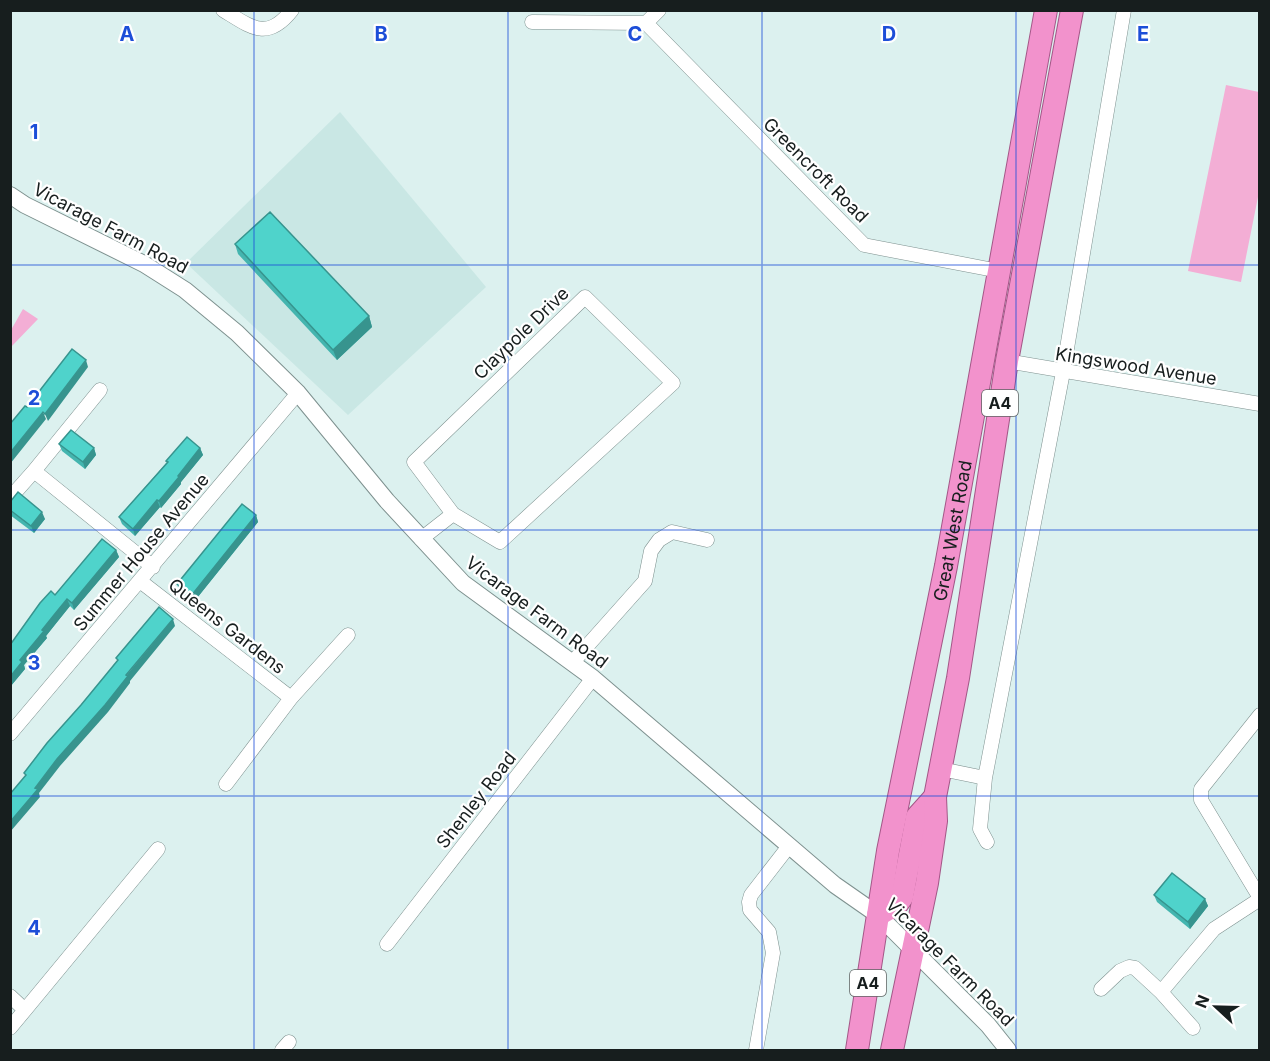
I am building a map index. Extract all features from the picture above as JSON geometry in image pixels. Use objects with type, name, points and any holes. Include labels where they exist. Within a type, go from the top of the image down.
[{"type":"highway","name":"Great West Road","points":[[857,1050],[888,851],[941,589],[1046,10]]},
{"type":"highway","name":"Great West Road","points":[[892,1050],[927,883],[934,831],[935,797],[958,678],[1007,361],[1072,10]]},
{"type":"highway","name":"A4","points":[[878,915],[897,904],[902,897],[917,818],[935,797]]},
{"type":"street","points":[[223,10],[254,29],[270,29],[283,22],[292,10]]},
{"type":"street","points":[[532,22],[646,23],[659,10]]},
{"type":"street","points":[[987,842],[980,829],[986,778],[1063,372],[1124,10]]},
{"type":"street","name":"Greencroft Road","points":[[646,23],[864,245],[999,271]]},
{"type":"street","name":"Vicarage Farm Road","points":[[10,195],[25,205],[144,264],[185,290],[237,333],[298,393],[421,539],[463,583],[593,678],[835,885],[878,915],[988,1025],[1008,1050]]},
{"type":"street","name":"Claypole Drive","points":[[585,297],[673,383],[500,542],[453,514],[414,462],[585,297]]},
{"type":"street","name":"Kingswood Avenue","points":[[1007,361],[1260,404]]},
{"type":"street","points":[[10,498],[100,390]]},
{"type":"street","name":"Summer House Avenue","points":[[10,734],[298,393]]},
{"type":"street","points":[[34,471],[153,567]]},
{"type":"street","points":[[421,539],[453,514]]},
{"type":"street","points":[[572,663],[645,581],[651,551],[659,540],[672,532],[707,540]]},
{"type":"street","name":"Queens Gardens","points":[[140,581],[291,698]]},
{"type":"street","name":"Queens Gardens","points":[[226,784],[291,698],[348,635]]},
{"type":"street","name":"Shenley Road","points":[[387,944],[593,678]]},
{"type":"street","points":[[1161,992],[1214,929],[1260,899],[1201,800],[1201,789],[1260,715]]},
{"type":"street","points":[[941,769],[986,778]]},
{"type":"street","points":[[756,1050],[773,953],[769,932],[750,910],[749,902],[751,894],[789,846]]},
{"type":"street","points":[[10,1028],[158,849]]},
{"type":"street","points":[[1101,989],[1120,971],[1129,967],[1135,968],[1161,992],[1193,1028]]},
{"type":"street","points":[[10,996],[25,1010]]},
{"type":"shaded area","points":[[1226,85],[1259,92],[1259,192],[1241,282],[1188,271]]},
{"type":"shaded area","points":[[340,112],[486,287],[348,415],[186,263]]},
{"type":"shaded area","points":[[23,309],[38,319],[11,347],[11,330]]},
{"type":"building","points":[[270,212],[369,316],[333,350],[235,244]]},
{"type":"building","points":[[72,349],[86,360],[45,414],[43,412],[10,453],[10,424],[25,406],[27,407]]},
{"type":"building","points":[[71,430],[94,448],[83,462],[59,444]]},
{"type":"building","points":[[187,437],[200,448],[179,477],[133,529],[119,517]]},
{"type":"building","points":[[18,492],[42,512],[31,526],[10,510],[10,502]]},
{"type":"building","points":[[242,504],[256,515],[191,596],[177,584]]},
{"type":"building","points":[[102,539],[116,550],[72,603],[67,599],[20,660],[22,662],[10,677],[10,645],[40,603],[51,591],[55,595]]},
{"type":"building","points":[[159,607],[173,619],[126,675],[128,676],[105,705],[57,759],[35,788],[38,789],[10,822],[10,794],[26,775],[24,773]]},
{"type":"building","points":[[1172,873],[1205,899],[1188,922],[1154,895]]}]
